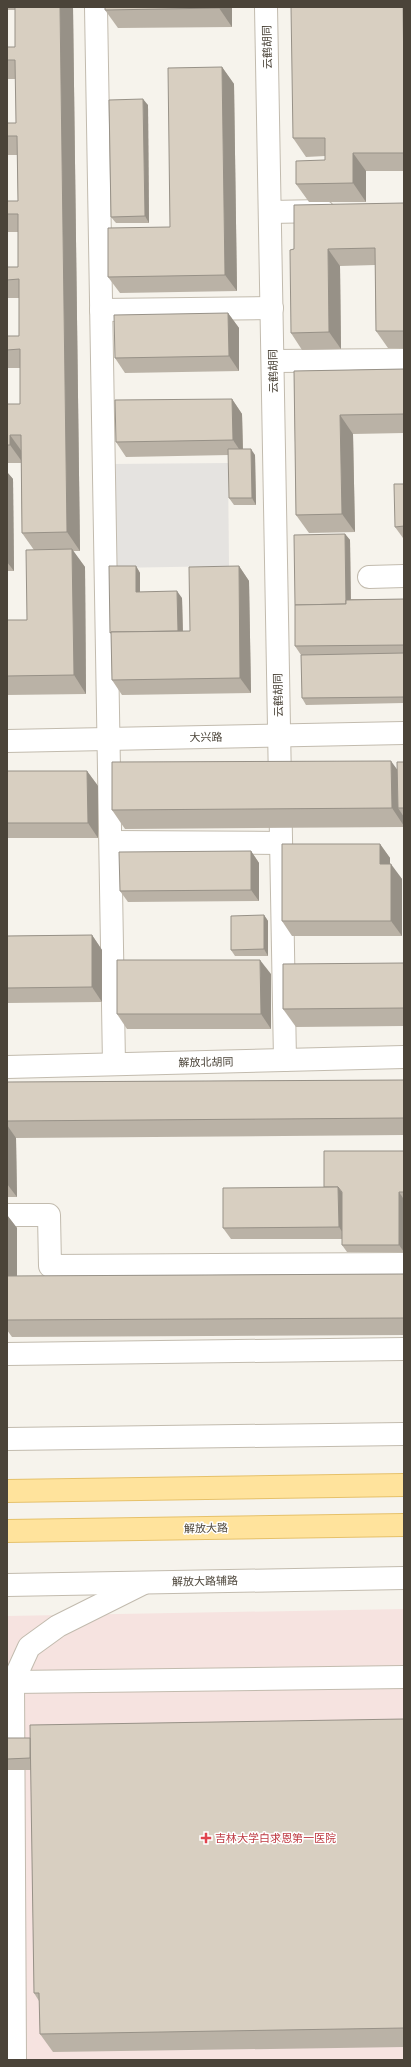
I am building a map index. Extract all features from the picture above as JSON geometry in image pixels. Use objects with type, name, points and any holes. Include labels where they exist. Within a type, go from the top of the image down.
[{"type":"main road","points":[[7,1491],[404,1485]]},
{"type":"main road","name":"解放大路","points":[[7,1531],[404,1525]]},
{"type":"street","points":[[96,7],[110,739],[114,1064]]},
{"type":"street","name":"云鹤胡同","points":[[266,7],[285,1060]]},
{"type":"street","points":[[270,212],[341,211]]},
{"type":"street","points":[[101,310],[272,308]]},
{"type":"street","points":[[273,361],[404,360]]},
{"type":"street","points":[[368,577],[404,576]]},
{"type":"street","name":"大兴路","points":[[7,741],[404,733]]},
{"type":"street","points":[[111,842],[281,843]]},
{"type":"street","name":"解放北胡同","points":[[7,1067],[404,1057]]},
{"type":"street","points":[[7,1215],[49,1214],[50,1266],[404,1264]]},
{"type":"street","points":[[7,1354],[404,1349]]},
{"type":"street","points":[[7,1439],[404,1434]]},
{"type":"street","name":"解放大路辅路","points":[[7,1585],[404,1578]]},
{"type":"street","points":[[15,2060],[13,1682],[30,1647],[58,1626],[144,1583]]},
{"type":"street","points":[[13,1682],[404,1677]]},
{"type":"shaded area","points":[[228,463],[229,566],[113,568],[111,464]]},
{"type":"shaded area","name":"吉林大学白求恩第一医院","points":[[404,1609],[404,2060],[7,2060],[7,1616]]},
{"type":"building","points":[[15,7],[60,7],[67,532],[22,533],[21,435],[10,435],[10,445],[7,445],[7,404],[20,404],[20,349],[7,350],[7,336],[19,336],[19,279],[7,280],[7,267],[18,267],[18,214],[7,214],[7,201],[18,201],[17,136],[7,136],[7,123],[16,123],[15,60],[7,60],[7,47],[15,47]]},
{"type":"building","points":[[105,7],[219,7],[219,8],[105,10]]},
{"type":"building","points":[[291,7],[403,7],[404,153],[353,153],[353,183],[296,184],[296,161],[325,160],[325,138],[293,138]]},
{"type":"building","points":[[222,67],[225,275],[108,277],[108,228],[170,227],[168,68]]},
{"type":"building","points":[[143,99],[145,216],[111,217],[109,100]]},
{"type":"building","points":[[404,203],[404,331],[376,331],[375,248],[328,249],[329,332],[291,333],[290,250],[294,249],[294,205]]},
{"type":"building","points":[[228,313],[229,356],[115,358],[114,315]]},
{"type":"building","points":[[404,369],[404,414],[340,415],[342,514],[296,515],[294,371]]},
{"type":"building","points":[[232,399],[233,440],[116,442],[115,400]]},
{"type":"building","points":[[228,449],[251,449],[252,498],[229,498]]},
{"type":"building","points":[[394,484],[404,484],[404,526],[395,527]]},
{"type":"building","points":[[345,534],[346,604],[295,605],[294,535]]},
{"type":"building","points":[[72,549],[74,675],[7,676],[7,620],[27,620],[26,550]]},
{"type":"building","points":[[109,566],[136,566],[136,592],[177,591],[178,631],[110,633]]},
{"type":"building","points":[[239,566],[240,678],[112,680],[111,632],[190,631],[189,567]]},
{"type":"building","points":[[404,599],[404,645],[295,646],[295,605],[346,604],[346,600]]},
{"type":"building","points":[[404,653],[404,697],[302,698],[301,655]]},
{"type":"building","points":[[391,761],[392,808],[112,810],[112,762]]},
{"type":"building","points":[[397,762],[404,762],[404,808],[398,808]]},
{"type":"building","points":[[7,771],[87,771],[88,823],[7,823]]},
{"type":"building","points":[[282,844],[380,844],[380,864],[391,864],[391,921],[282,921]]},
{"type":"building","points":[[251,851],[251,890],[120,891],[119,852]]},
{"type":"building","points":[[264,915],[264,949],[231,950],[231,916]]},
{"type":"building","points":[[92,935],[92,987],[7,988],[7,936]]},
{"type":"building","points":[[117,960],[260,960],[261,1014],[117,1014]]},
{"type":"building","points":[[404,963],[404,1008],[283,1009],[283,964]]},
{"type":"building","points":[[404,1080],[404,1118],[7,1121],[7,1082]]},
{"type":"building","points":[[324,1151],[404,1151],[404,1192],[399,1192],[399,1245],[342,1245],[342,1192],[338,1187],[324,1187]]},
{"type":"building","points":[[338,1187],[339,1227],[223,1228],[223,1188]]},
{"type":"building","points":[[404,1274],[404,1318],[7,1320],[7,1276]]},
{"type":"building","name":"吉林大学白求恩第一医院","points":[[404,1719],[404,2028],[40,2034],[39,1993],[34,1993],[30,1725]]},
{"type":"building","points":[[7,1738],[30,1738],[30,1758],[7,1759]]},
{"type":"place","name":"吉林大学白求恩第一医院","points":[[206,1838]]}]
